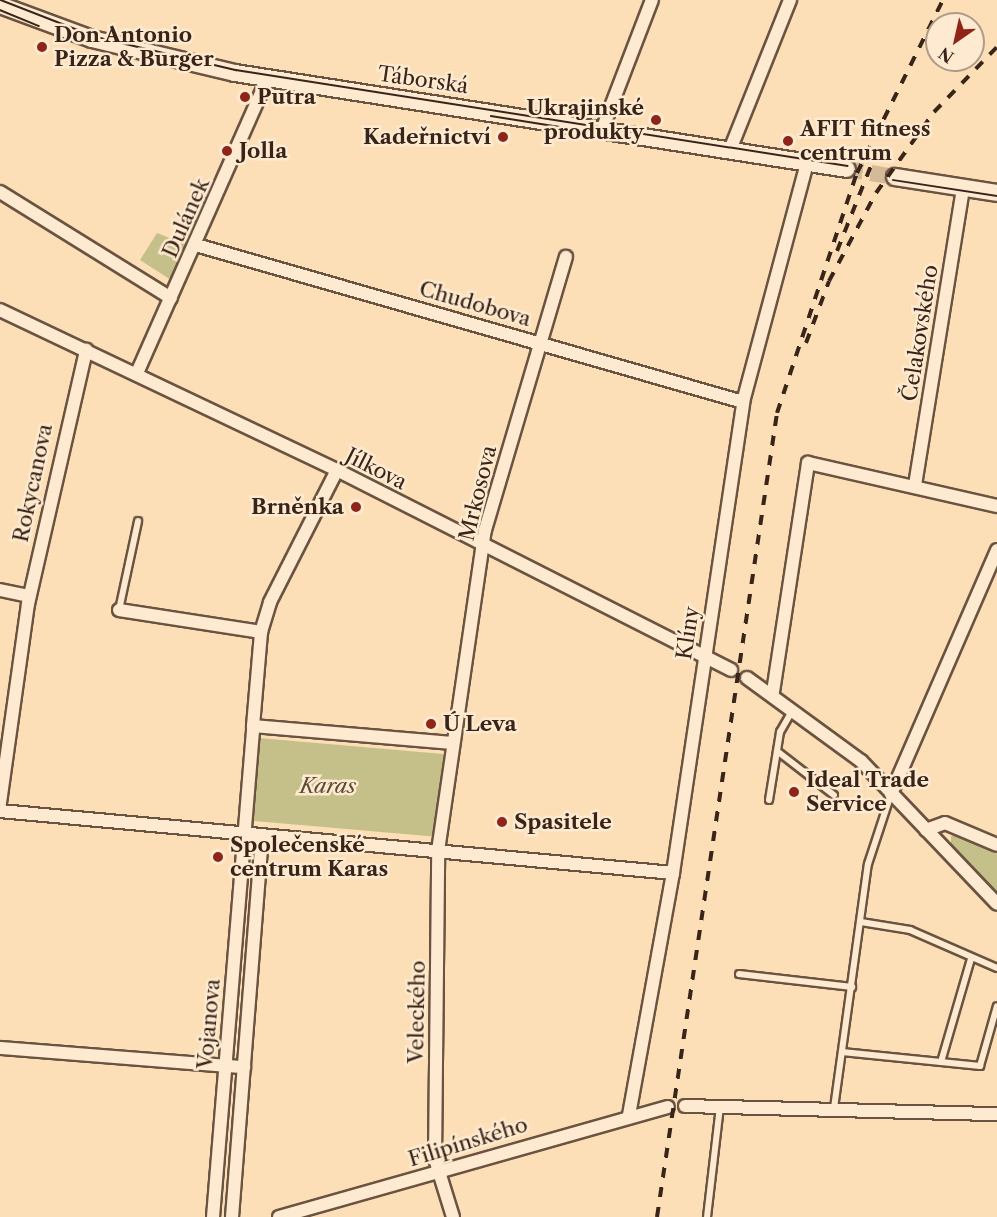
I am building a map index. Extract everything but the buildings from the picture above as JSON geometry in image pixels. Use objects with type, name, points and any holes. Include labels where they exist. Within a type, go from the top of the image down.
[{"type":"street","points":[[602,130],[652,0]]},
{"type":"street","points":[[730,150],[790,0]]},
{"type":"street","name":"Táborská","points":[[0,5],[112,45],[267,79],[847,170]]},
{"type":"street","name":"Dulánek","points":[[137,373],[196,245],[267,79]]},
{"type":"street","name":"Klíny","points":[[629,1114],[673,873],[743,402],[807,163]]},
{"type":"street","points":[[895,177],[997,193]]},
{"type":"street","name":"Čelakovského","points":[[915,485],[963,188]]},
{"type":"street","points":[[0,192],[171,298]]},
{"type":"street","name":"Chudobova","points":[[196,245],[743,402]]},
{"type":"street","name":"Mrkosova","points":[[438,851],[483,543],[539,343],[566,257]]},
{"type":"street","name":"Jílkova","points":[[0,310],[137,373],[337,470],[731,670]]},
{"type":"street","name":"Rokycanova","points":[[0,803],[29,596],[86,350]]},
{"type":"street","points":[[773,692],[808,463],[915,485],[997,507]]},
{"type":"street","name":"Vojanova","points":[[213,1217],[261,632],[270,602],[337,470]]},
{"type":"street","points":[[891,794],[997,550]]},
{"type":"street","points":[[0,590],[29,596]]},
{"type":"street","points":[[119,610],[261,632]]},
{"type":"street","points":[[747,678],[773,692],[861,761],[997,904]]},
{"type":"street","points":[[253,726],[452,743]]},
{"type":"street","points":[[0,812],[673,873]]},
{"type":"street","points":[[926,830],[945,824],[997,845]]},
{"type":"street","name":"Vojanova","points":[[232,1217],[262,836]]},
{"type":"street","name":"Veleckého","points":[[438,851],[435,1159],[453,1217]]},
{"type":"street","points":[[0,1048],[243,1067]]},
{"type":"street","points":[[686,1106],[720,1104],[997,1114]]},
{"type":"street","name":"Filipínského","points":[[279,1217],[440,1172],[629,1114],[668,1107]]},
{"type":"lane","points":[[119,610],[138,520]]},
{"type":"lane","points":[[769,800],[777,751],[794,708]]},
{"type":"lane","points":[[777,751],[834,795]]},
{"type":"lane","points":[[834,1108],[868,864],[891,794]]},
{"type":"lane","points":[[861,922],[910,930],[971,959],[997,968]]},
{"type":"lane","points":[[941,1062],[971,959]]},
{"type":"lane","points":[[739,974],[852,987]]},
{"type":"lane","points":[[842,1052],[980,1066],[997,1006]]},
{"type":"lane","points":[[707,1217],[720,1104]]},
{"type":"green space","points":[[157,233],[187,245],[171,280],[140,260]]},
{"type":"green space","name":"Karas","points":[[259,738],[443,754],[436,837],[252,821]]},
{"type":"green space","points":[[958,834],[997,850],[997,895],[951,845],[951,836]]},
{"type":"tunnel","points":[[847,169],[895,177]]},
{"type":"tram line","points":[[1,0],[96,37],[236,70],[848,166]]},
{"type":"tram line","points":[[0,10],[39,26]]},
{"type":"tram line","points":[[491,116],[622,137]]},
{"type":"tram line","points":[[893,180],[997,196]]},
{"type":"railway","points":[[657,1217],[777,413],[857,173],[943,0]]},
{"type":"railway","points":[[806,343],[829,281],[876,193],[934,112],[997,47]]},
{"type":"railway","points":[[837,251],[880,143]]},
{"type":"place","name":"Don Antonio Pizza & Burger","points":[[42,47]]},
{"type":"place","name":"Putra","points":[[245,97]]},
{"type":"place","name":"Ukrajinské produkty","points":[[656,120]]},
{"type":"place","name":"Kadeřnictví","points":[[503,137]]},
{"type":"place","name":"AFIT fitness centrum","points":[[788,141]]},
{"type":"place","name":"Jolla","points":[[227,151]]},
{"type":"place","name":"Brněnka","points":[[356,507]]},
{"type":"place","name":"Ú Leva","points":[[431,724]]},
{"type":"place","name":"Ideal Trade Service","points":[[794,792]]},
{"type":"place","name":"Spasitele","points":[[502,822]]},
{"type":"place","name":"Společenské centrum Karas","points":[[218,857]]}]
